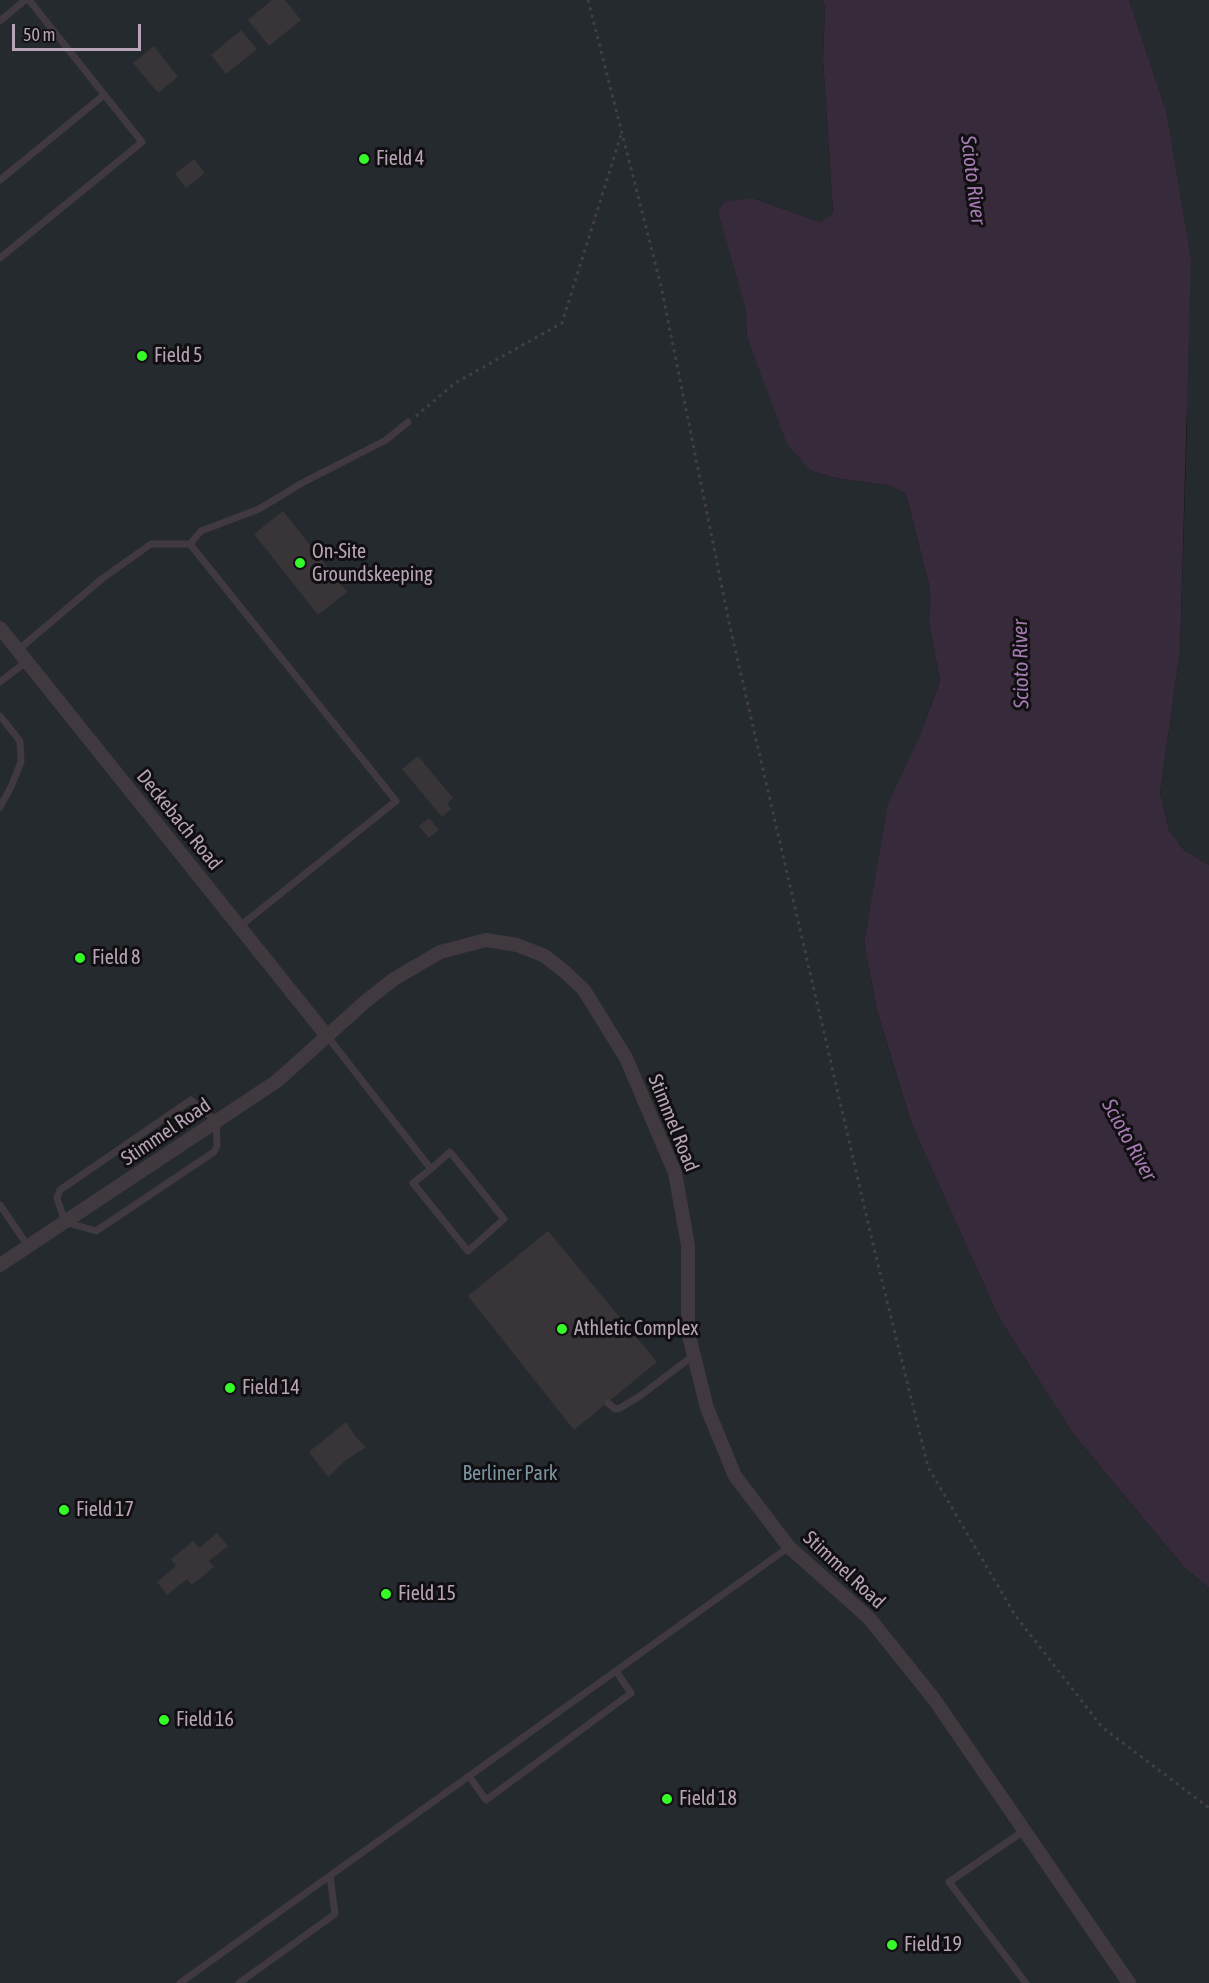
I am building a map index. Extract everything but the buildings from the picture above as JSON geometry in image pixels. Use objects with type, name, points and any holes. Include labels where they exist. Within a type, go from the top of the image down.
[{"type":"street","name":"Deckebach Road","points":[[0,628],[327,1036]]},
{"type":"street","name":"Stimmel Road","points":[[0,1265],[277,1081],[366,1001],[394,980],[440,952],[486,940],[517,945],[545,956],[584,990],[626,1058],[675,1173],[688,1245],[688,1332],[707,1408],[735,1476],[789,1547],[869,1618],[934,1699],[1129,1983]]},
{"type":"lane","points":[[0,21],[27,0],[142,142],[0,258]]},
{"type":"lane","points":[[0,180],[104,94]]},
{"type":"lane","points":[[18,650],[103,578],[151,544],[190,544],[201,531],[260,509],[302,483],[387,440],[408,422]]},
{"type":"lane","points":[[190,544],[396,801],[240,927]]},
{"type":"lane","points":[[0,682],[27,661]]},
{"type":"lane","points":[[0,716],[21,741],[21,762],[0,807]]},
{"type":"lane","points":[[327,1036],[432,1168]]},
{"type":"lane","points":[[187,1101],[194,1101],[216,1121],[217,1146],[214,1152],[96,1231],[65,1222],[57,1198],[60,1190],[187,1101]]},
{"type":"lane","points":[[450,1152],[504,1219],[468,1251],[413,1183],[432,1168],[450,1152]]},
{"type":"lane","points":[[0,1205],[28,1246]]},
{"type":"lane","points":[[608,1403],[615,1409],[620,1408],[640,1396],[694,1355]]},
{"type":"lane","points":[[180,1983],[789,1547]]},
{"type":"lane","points":[[469,1776],[486,1800],[631,1693],[616,1671]]},
{"type":"lane","points":[[1025,1830],[949,1882],[1026,1983]]},
{"type":"lane","points":[[239,1983],[335,1914],[330,1876]]},
{"type":"path","points":[[588,0],[661,286],[730,627],[872,1240],[928,1467],[1015,1615],[1102,1727],[1209,1808]]},
{"type":"path","points":[[408,422],[455,383],[562,323],[621,133]]},
{"type":"green space","name":"Berliner Park","points":[[0,0],[822,0],[825,6],[823,59],[833,213],[820,222],[753,198],[745,306],[747,337],[811,471],[836,478],[891,486],[906,494],[930,589],[929,624],[940,681],[919,738],[876,876],[864,942],[877,1011],[912,1125],[999,1318],[1074,1435],[1183,1566],[1209,1588],[1209,1983],[0,1983]]},
{"type":"green space","points":[[1129,0],[1209,0],[1209,865],[1184,850],[1169,830],[1160,793],[1180,652],[1187,422],[1166,111]]},
{"type":"water","name":"Scioto River","points":[[822,0],[1129,0],[1166,111],[1191,259],[1180,652],[1160,793],[1169,830],[1184,850],[1209,865],[1209,1588],[1183,1566],[1074,1435],[999,1318],[912,1125],[877,1011],[864,942],[888,804],[919,738],[940,681],[929,624],[930,589],[906,494],[891,486],[836,478],[811,471],[787,444],[747,337],[745,306],[718,211],[725,202],[753,198],[820,222],[833,213],[823,59],[825,6]]},
{"type":"place","name":"Field 4","points":[[364,159]]},
{"type":"place","name":"Field 5","points":[[142,356]]},
{"type":"place","name":"On-Site Groundskeeping","points":[[300,563]]},
{"type":"place","name":"Field 8","points":[[80,958]]},
{"type":"place","name":"Athletic Complex","points":[[562,1329]]},
{"type":"place","name":"Field 14","points":[[230,1388]]},
{"type":"place","name":"Field 17","points":[[64,1510]]},
{"type":"place","name":"Field 15","points":[[386,1594]]},
{"type":"place","name":"Field 16","points":[[164,1720]]},
{"type":"place","name":"Field 18","points":[[667,1799]]},
{"type":"place","name":"Field 19","points":[[892,1945]]}]
